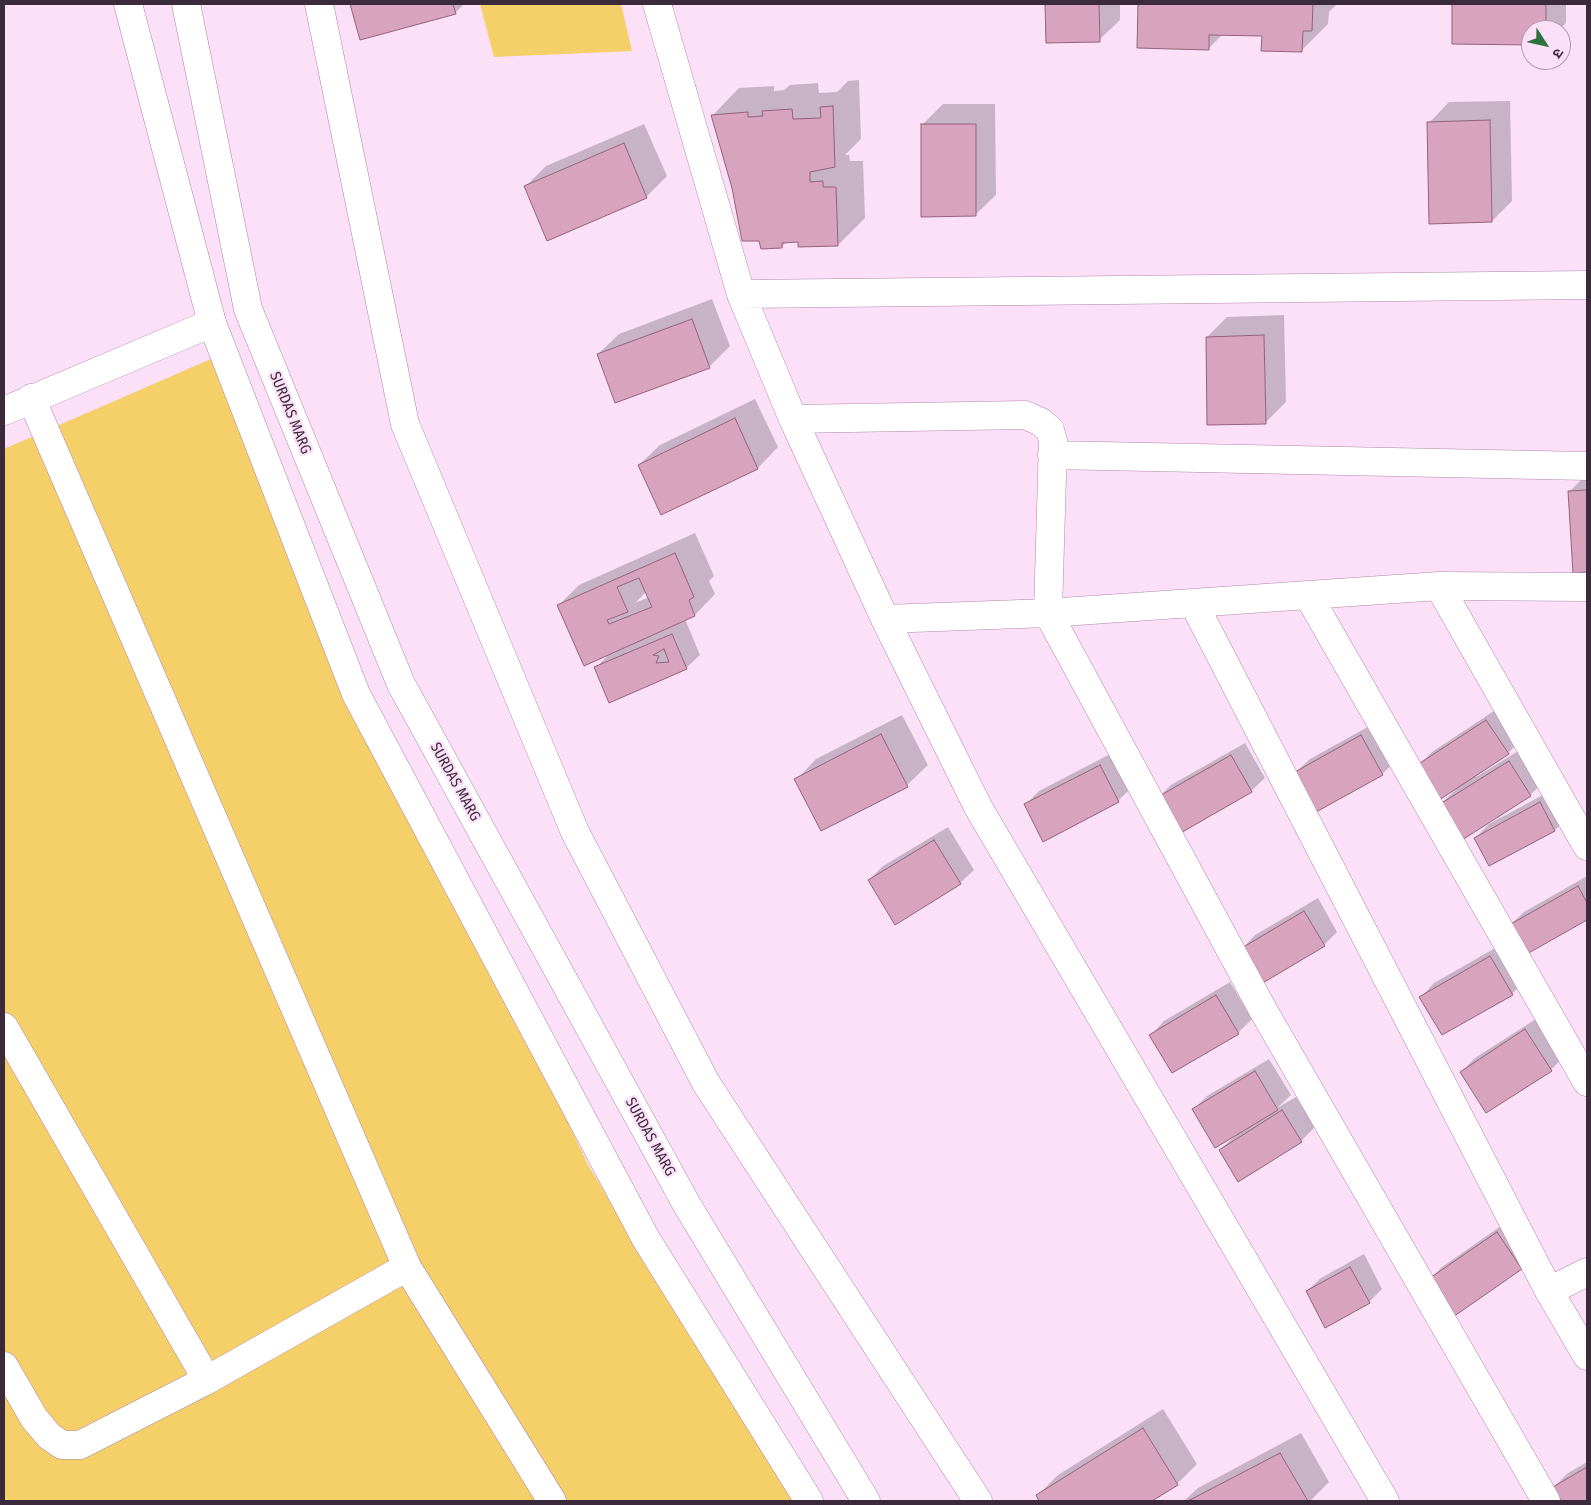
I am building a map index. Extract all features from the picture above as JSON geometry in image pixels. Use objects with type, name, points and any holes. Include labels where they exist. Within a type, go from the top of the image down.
[{"type":"street","points":[[128,4],[212,323],[356,694],[646,1239],[809,1501]]},
{"type":"street","name":"SURDAS MARG","points":[[186,4],[248,309],[401,684],[687,1205],[866,1501]]},
{"type":"street","points":[[319,4],[405,424],[575,832],[706,1083],[978,1501]]},
{"type":"street","points":[[656,4],[741,294],[793,419],[884,619],[978,807],[1385,1501]]},
{"type":"street","points":[[741,294],[1587,285]]},
{"type":"street","points":[[4,411],[31,398],[248,309]]},
{"type":"street","points":[[31,398],[406,1267],[552,1501]]},
{"type":"street","points":[[793,419],[1025,415],[1041,422],[1050,430],[1053,441],[1048,613],[1263,1010],[1546,1501]]},
{"type":"street","points":[[1052,455],[1587,466]]},
{"type":"street","points":[[884,619],[1048,613],[1439,586],[1587,587]]},
{"type":"street","points":[[1439,586],[1587,846]]},
{"type":"street","points":[[1308,594],[1587,1082]]},
{"type":"street","points":[[1194,604],[1549,1291],[1587,1356]]},
{"type":"street","points":[[4,1027],[207,1380]]},
{"type":"street","points":[[4,1366],[34,1418],[49,1436],[62,1445],[80,1445],[207,1380],[406,1267]]},
{"type":"street","points":[[1549,1291],[1587,1272]]},
{"type":"shaded area","points":[[480,4],[621,4],[632,51],[494,57]]},
{"type":"shaded area","points":[[211,359],[588,1165],[794,1501],[4,1501],[4,449]]},
{"type":"building","points":[[350,4],[453,4],[456,14],[360,40]]},
{"type":"building","points":[[1045,4],[1099,4],[1100,42],[1046,43]]},
{"type":"building","points":[[1138,4],[1313,4],[1312,31],[1303,31],[1302,52],[1261,51],[1262,36],[1209,35],[1209,50],[1137,48]]},
{"type":"building","points":[[1452,4],[1546,4],[1546,20],[1521,20],[1521,45],[1452,44]]},
{"type":"building","points":[[833,106],[835,167],[810,172],[810,182],[823,181],[823,187],[836,187],[838,246],[798,247],[798,242],[782,243],[782,248],[761,249],[759,241],[742,241],[732,188],[711,115],[748,112],[748,117],[763,116],[762,111],[792,109],[793,119],[821,118],[820,107]]},
{"type":"building","points":[[1490,120],[1492,222],[1429,224],[1427,122]]},
{"type":"building","points":[[921,124],[976,124],[976,216],[921,217]]},
{"type":"building","points":[[624,143],[647,198],[547,241],[524,186]]},
{"type":"building","points":[[692,319],[710,368],[615,403],[597,354]]},
{"type":"building","points":[[1264,335],[1266,424],[1207,425],[1206,337]]},
{"type":"building","points":[[735,418],[758,469],[661,515],[638,465]]},
{"type":"building","points":[[1587,490],[1587,572],[1573,573],[1568,491]]},
{"type":"building","points":[[675,553],[694,597],[689,600],[695,616],[584,666],[557,605]],"holes":[[[639,578],[652,607],[609,624],[607,620],[628,612],[617,587]]]},
{"type":"building","points":[[672,634],[687,669],[609,703],[594,667]],"holes":[[[664,649],[669,662],[656,663],[659,656],[653,655]]]},
{"type":"building","points":[[1486,720],[1509,754],[1439,800],[1417,765]]},
{"type":"building","points":[[881,734],[908,787],[821,831],[794,779]]},
{"type":"building","points":[[1361,735],[1383,775],[1316,812],[1295,772]]},
{"type":"building","points":[[1231,755],[1252,792],[1177,835],[1156,798]]},
{"type":"building","points":[[1509,761],[1531,796],[1462,840],[1440,804]]},
{"type":"building","points":[[1100,765],[1119,802],[1043,842],[1024,804]]},
{"type":"building","points":[[1540,802],[1555,831],[1489,866],[1474,838]]},
{"type":"building","points":[[934,840],[961,884],[895,925],[868,880]]},
{"type":"building","points":[[1578,886],[1587,903],[1587,920],[1525,955],[1509,925]]},
{"type":"building","points":[[1304,911],[1325,946],[1261,984],[1240,949]]},
{"type":"building","points":[[1490,956],[1513,995],[1442,1035],[1419,997]]},
{"type":"building","points":[[1216,995],[1239,1034],[1172,1073],[1149,1035]]},
{"type":"building","points":[[1525,1029],[1552,1071],[1486,1113],[1460,1072]]},
{"type":"building","points":[[1255,1071],[1278,1110],[1215,1148],[1192,1109]]},
{"type":"building","points":[[1282,1110],[1302,1142],[1238,1182],[1219,1150]]},
{"type":"building","points":[[1497,1232],[1522,1269],[1453,1317],[1427,1280]]},
{"type":"building","points":[[1350,1267],[1370,1303],[1325,1328],[1306,1291]]},
{"type":"building","points":[[1143,1428],[1178,1485],[1152,1501],[1039,1501],[1036,1495]]},
{"type":"building","points":[[1280,1453],[1308,1501],[1188,1501]]},
{"type":"building","points":[[1587,1467],[1587,1501],[1561,1501],[1553,1487]]}]
